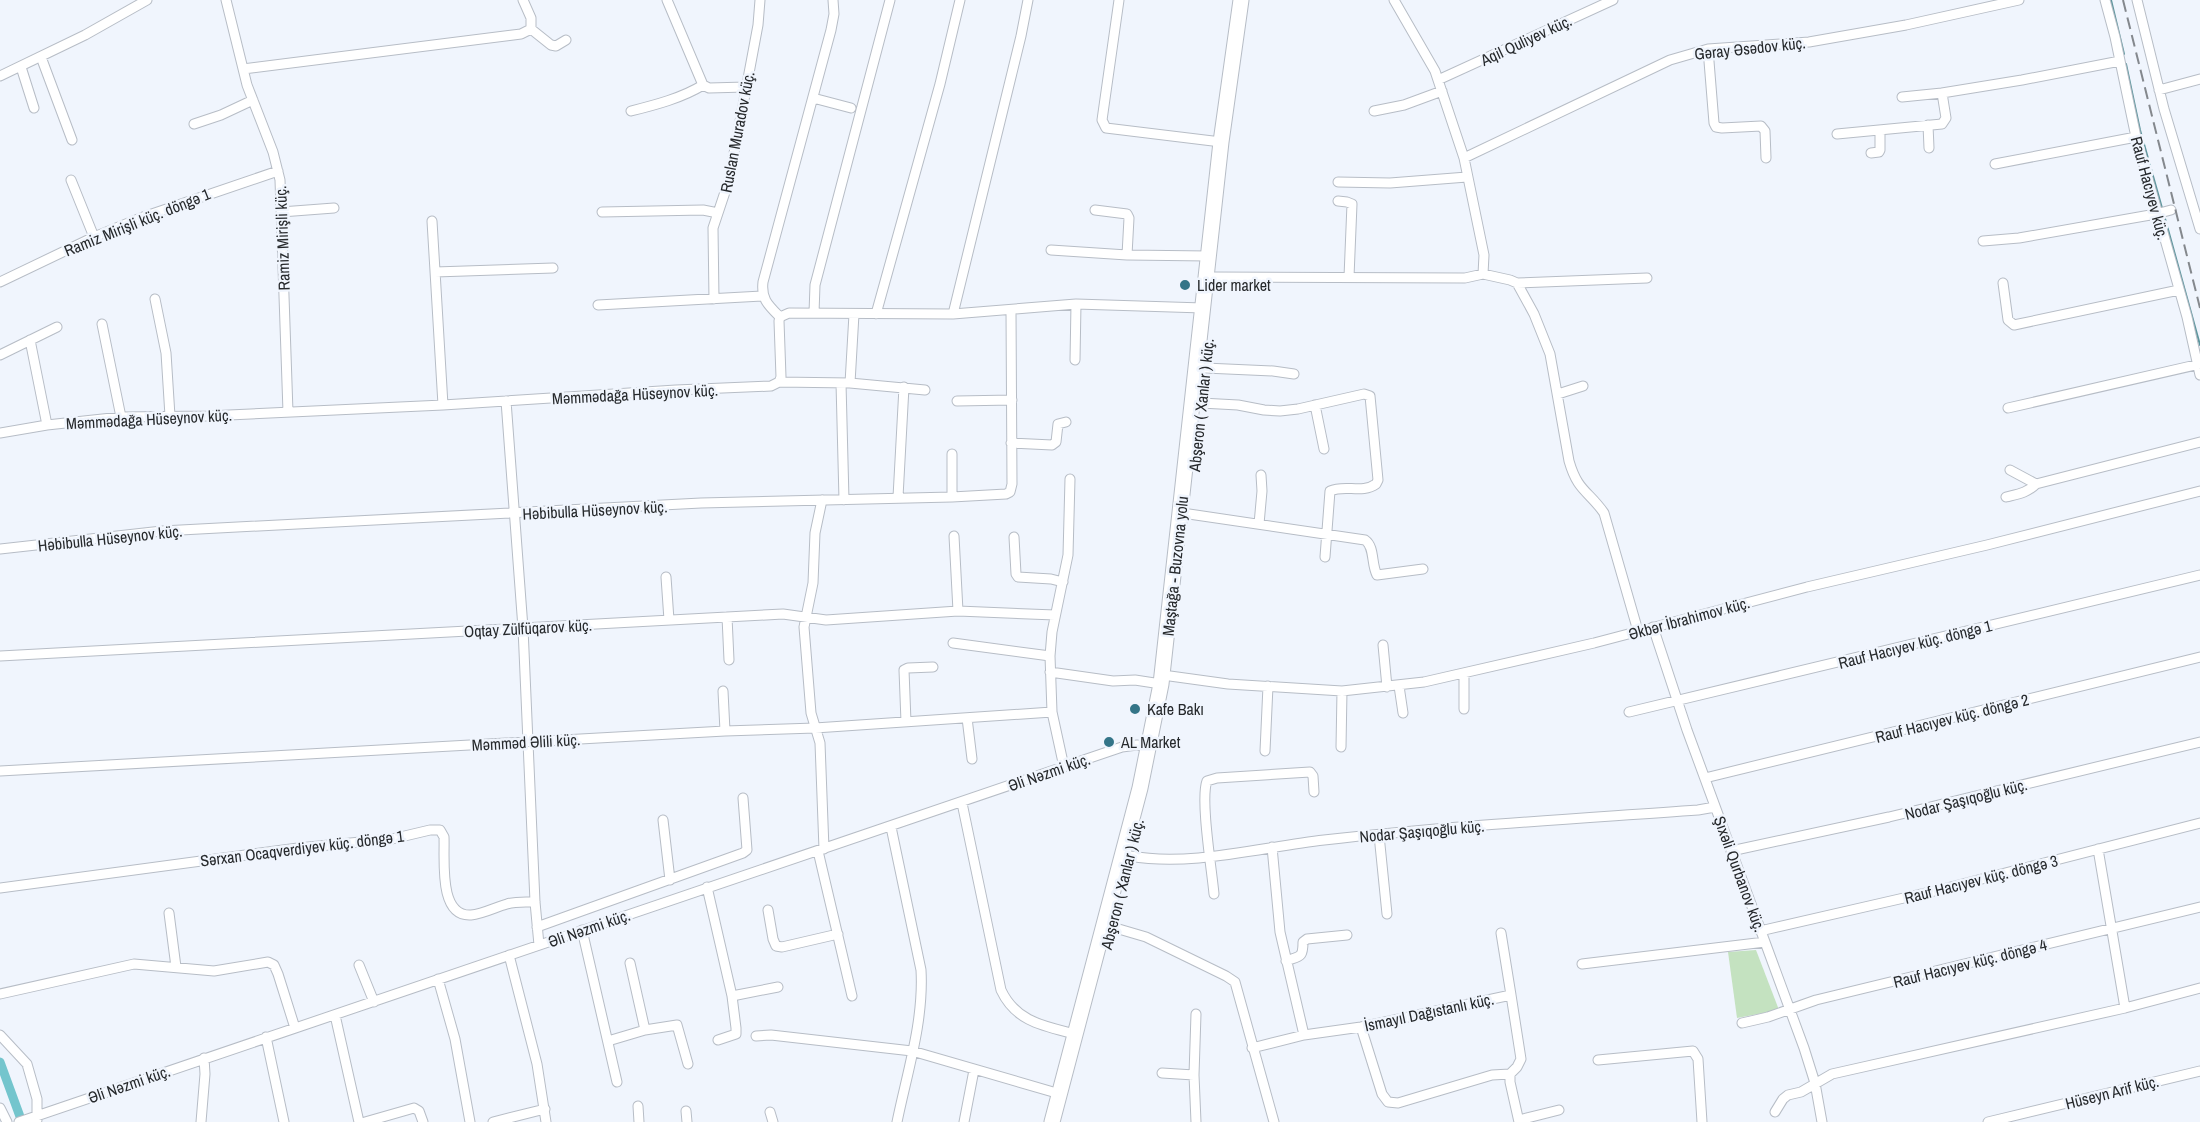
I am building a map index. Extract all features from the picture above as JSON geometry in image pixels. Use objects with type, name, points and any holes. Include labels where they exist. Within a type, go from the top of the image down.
[{"type":"main road","name":"Maştağa - Buzovna yolu","points":[[1052,1122],[1152,748],[1166,680],[1208,256],[1241,0]]},
{"type":"main road","name":"Abşeron ( Xanlar ) küç.","points":[[1166,680],[1189,514],[1229,142],[1249,0]]},
{"type":"main road","name":"Abşeron ( Xanlar ) küç.","points":[[1061,1122],[1130,856],[1152,748]]},
{"type":"street","points":[[0,76],[111,21],[147,0]]},
{"type":"street","name":"Ramiz Mirişli küç.","points":[[226,0],[243,69],[278,171],[288,412]]},
{"type":"street","points":[[523,0],[531,18],[531,29]]},
{"type":"street","points":[[667,0],[703,85]]},
{"type":"street","name":"Ruslan Muradov küç.","points":[[714,299],[712,240],[729,180],[758,25],[760,0]]},
{"type":"street","points":[[779,382],[781,370],[780,317],[768,306],[762,296],[763,282],[833,22],[832,0]]},
{"type":"street","points":[[814,313],[815,285],[890,0]]},
{"type":"street","points":[[876,314],[940,84],[960,0]]},
{"type":"street","points":[[953,314],[1028,0]]},
{"type":"street","points":[[1119,0],[1103,125],[1106,128],[1221,142]]},
{"type":"street","points":[[1394,0],[1429,58],[1464,158],[1484,255],[1483,274]]},
{"type":"street","name":"Aqil Quliyev küç.","points":[[1438,80],[1613,0]]},
{"type":"street","name":"Gəray Əsədov küç.","points":[[1464,158],[1670,60],[1708,49],[1809,42],[1906,25],[2019,0]]},
{"type":"street","name":"Rauf Hacıyev küç.","points":[[2105,0],[2136,137],[2199,364],[2200,375]]},
{"type":"street","points":[[2137,0],[2159,90],[2200,229]]},
{"type":"street","points":[[243,69],[521,34],[531,29]]},
{"type":"street","points":[[531,29],[551,45],[556,46],[566,40]]},
{"type":"street","points":[[1708,49],[1716,127],[1761,126],[1765,131],[1766,158]]},
{"type":"street","points":[[41,57],[72,140]]},
{"type":"street","points":[[1902,97],[2022,80],[2120,61]]},
{"type":"street","points":[[21,67],[34,108]]},
{"type":"street","points":[[2159,90],[2200,79]]},
{"type":"street","points":[[631,111],[655,105],[703,85],[746,87]]},
{"type":"street","points":[[1374,111],[1404,105],[1442,91]]},
{"type":"street","points":[[1837,134],[1942,124],[1945,122],[1942,93]]},
{"type":"street","points":[[813,98],[851,108]]},
{"type":"street","points":[[194,124],[221,115],[253,100]]},
{"type":"street","points":[[1928,125],[1929,148]]},
{"type":"street","points":[[1871,153],[1880,150],[1880,130]]},
{"type":"street","points":[[1995,164],[2136,137]]},
{"type":"street","name":"Ramiz Mirişli küç. döngə 1","points":[[0,282],[94,237],[178,204],[278,171]]},
{"type":"street","points":[[1338,182],[1390,183],[1467,177]]},
{"type":"street","points":[[70,180],[94,237]]},
{"type":"street","points":[[1338,201],[1352,204],[1349,277]]},
{"type":"street","points":[[281,212],[334,208]]},
{"type":"street","points":[[602,212],[703,210],[718,213]]},
{"type":"street","points":[[1095,210],[1127,214],[1129,218],[1127,255]]},
{"type":"street","points":[[1983,241],[2019,238],[2171,210]]},
{"type":"street","points":[[432,221],[443,405]]},
{"type":"street","points":[[1051,250],[1127,255],[1208,256]]},
{"type":"street","points":[[435,272],[553,268]]},
{"type":"street","points":[[1214,277],[1465,278],[1483,274],[1510,280],[1517,284],[1546,340],[1574,477],[1579,487],[1597,502],[1604,513],[1638,631]]},
{"type":"street","points":[[1517,284],[1647,278]]},
{"type":"street","points":[[2003,283],[2008,320],[2014,325],[2179,290]]},
{"type":"street","points":[[598,305],[762,296]]},
{"type":"street","points":[[155,299],[166,353],[170,416]]},
{"type":"street","points":[[780,317],[789,313],[953,314],[1076,304],[1203,308]]},
{"type":"street","points":[[1075,360],[1076,304]]},
{"type":"street","name":"Həbibulla Hüseynov küç.","points":[[0,549],[162,531],[701,503],[999,495],[1010,492],[1012,484],[1011,311]]},
{"type":"street","points":[[844,500],[846,383],[854,314]]},
{"type":"street","points":[[102,324],[121,417]]},
{"type":"street","points":[[0,355],[57,327]]},
{"type":"street","points":[[30,340],[47,425]]},
{"type":"street","points":[[2008,408],[2199,364]]},
{"type":"street","points":[[1205,368],[1294,374]]},
{"type":"street","name":"Məmmədağa Hüseynov küç.","points":[[0,433],[121,417],[443,405],[676,390],[764,387],[779,382],[846,383],[925,390]]},
{"type":"street","points":[[1558,394],[1583,386]]},
{"type":"street","points":[[898,497],[904,387]]},
{"type":"street","points":[[1201,403],[1238,405],[1273,411],[1315,405],[1364,394],[1370,396],[1378,480],[1376,484],[1366,489],[1330,491],[1325,557]]},
{"type":"street","points":[[957,401],[1012,400]]},
{"type":"street","points":[[506,401],[523,628],[535,902],[540,945]]},
{"type":"street","points":[[1315,405],[1324,449]]},
{"type":"street","points":[[1011,443],[1052,446],[1056,442],[1058,424],[1066,422]]},
{"type":"street","points":[[2006,497],[2024,493],[2036,484],[2200,442]]},
{"type":"street","points":[[952,454],[952,497]]},
{"type":"street","points":[[2010,470],[2036,484]]},
{"type":"street","points":[[1259,524],[1261,475]]},
{"type":"street","points":[[1065,767],[1052,712],[1050,656],[1055,615],[1068,555],[1070,479]]},
{"type":"street","name":"Əkbər İbrahimov küç.","points":[[1050,672],[1113,681],[1166,680],[1342,691],[1399,686],[1464,674],[1807,587],[1987,546],[2200,491]]},
{"type":"street","points":[[822,500],[815,533],[813,583],[804,618],[811,713],[820,743],[821,850],[852,996]]},
{"type":"street","points":[[1189,514],[1365,540],[1369,542],[1377,575],[1423,569]]},
{"type":"street","points":[[954,536],[958,611]]},
{"type":"street","points":[[1014,537],[1018,577],[1062,582]]},
{"type":"street","name":"Rauf Hacıyev küç. döngə 1","points":[[1629,712],[2200,575]]},
{"type":"street","points":[[666,577],[669,620]]},
{"type":"street","name":"Oqtay Zülfüqarov küç.","points":[[0,656],[791,614],[826,620],[958,611],[1055,615]]},
{"type":"street","points":[[727,617],[729,660]]},
{"type":"street","name":"Şıxəli Qurbanov küç.","points":[[1653,627],[1715,807],[1791,1010],[1815,1083],[1822,1122]]},
{"type":"street","points":[[953,643],[1050,656]]},
{"type":"street","points":[[1383,645],[1387,687]]},
{"type":"street","name":"Rauf Hacıyev küç. döngə 2","points":[[1705,778],[2200,657]]},
{"type":"street","points":[[906,722],[904,670],[933,667]]},
{"type":"street","points":[[1464,674],[1464,709]]},
{"type":"street","points":[[1265,751],[1268,686]]},
{"type":"street","points":[[1399,686],[1403,713]]},
{"type":"street","points":[[723,691],[725,731]]},
{"type":"street","points":[[1341,747],[1342,691]]},
{"type":"street","name":"Məmməd Əlili küç.","points":[[0,771],[815,728],[1052,712]]},
{"type":"street","points":[[966,718],[972,759]]},
{"type":"street","name":"Nodar Şaşıqoğlu küç.","points":[[1731,851],[1889,817],[2200,742]]},
{"type":"street","name":"Əli Nəzmi küç.","points":[[20,1122],[35,1119],[204,1058],[1122,747],[1137,745],[1152,748]]},
{"type":"street","points":[[1214,894],[1205,803],[1207,781],[1217,778],[1310,772],[1313,776],[1314,792]]},
{"type":"street","points":[[537,927],[743,853],[747,850],[743,798]]},
{"type":"street","points":[[962,803],[1001,990],[1005,999],[1022,1017],[1075,1034]]},
{"type":"street","name":"Nodar Şaşıqoğlu küç.","points":[[1130,856],[1168,860],[1440,828],[1715,807]]},
{"type":"street","points":[[663,820],[670,880]]},
{"type":"street","name":"Rauf Hacıyev küç. döngə 3","points":[[1761,931],[1944,889],[2200,823]]},
{"type":"street","points":[[891,827],[921,970],[921,1000],[897,1122]]},
{"type":"street","name":"Sərxan Ocaqverdiyev küç. döngə 1","points":[[0,888],[298,848],[392,839],[430,830],[440,830],[444,837],[447,896],[451,906],[458,913],[472,915],[510,903],[535,902]]},
{"type":"street","points":[[1380,835],[1387,914]]},
{"type":"street","points":[[1272,847],[1280,932],[1304,1035]]},
{"type":"street","points":[[2098,849],[2125,1008]]},
{"type":"street","points":[[707,887],[732,996],[736,1034],[718,1040]]},
{"type":"street","name":"Rauf Hacıyev küç. döngə 4","points":[[1742,1023],[1791,1010],[1816,1000],[2200,907]]},
{"type":"street","points":[[768,910],[776,946],[782,947],[838,934]]},
{"type":"street","points":[[169,913],[176,967]]},
{"type":"street","points":[[1112,927],[1146,937],[1231,979],[1238,988],[1252,1048],[1274,1122]]},
{"type":"street","points":[[582,930],[617,1082]]},
{"type":"street","points":[[1501,933],[1511,995]]},
{"type":"street","points":[[1286,961],[1301,956],[1303,942],[1307,939],[1347,935]]},
{"type":"street","points":[[1581,964],[1765,942]]},
{"type":"street","points":[[508,956],[537,1064],[546,1122]]},
{"type":"street","points":[[0,994],[134,964],[214,971],[268,962],[274,965],[278,974],[295,1028]]},
{"type":"street","points":[[630,963],[645,1030]]},
{"type":"street","points":[[359,965],[374,1002]]},
{"type":"street","points":[[438,979],[455,1039],[470,1122]]},
{"type":"street","points":[[732,996],[778,987]]},
{"type":"street","points":[[1775,1112],[1783,1099],[1801,1092],[1832,1074],[2125,1008],[2200,988]]},
{"type":"street","name":"İsmayıl Dağıstanlı küç.","points":[[1252,1048],[1304,1035],[1361,1027],[1511,995],[1521,1059],[1517,1068],[1510,1074]]},
{"type":"street","points":[[1196,1014],[1194,1075],[1196,1122]]},
{"type":"street","points":[[335,1015],[359,1122]]},
{"type":"street","points":[[608,1041],[645,1030],[676,1025],[679,1028],[688,1064]]},
{"type":"street","points":[[1361,1027],[1382,1094],[1388,1102],[1398,1103],[1492,1075],[1510,1074],[1519,1121],[1558,1110]]},
{"type":"street","points":[[0,1035],[27,1064],[37,1099],[35,1119]]},
{"type":"street","points":[[756,1036],[771,1035],[912,1051],[1060,1095]]},
{"type":"street","points":[[266,1037],[284,1122]]},
{"type":"street","points":[[1598,1060],[1693,1051],[1698,1059],[1702,1122]]},
{"type":"street","points":[[201,1122],[206,1074],[204,1058]]},
{"type":"street","points":[[964,1122],[974,1070]]},
{"type":"street","name":"Hüseyn Arif küç.","points":[[1988,1122],[2200,1071]]},
{"type":"street","points":[[1162,1073],[1194,1075]]},
{"type":"street","points":[[638,1106],[639,1122]]},
{"type":"street","points":[[365,1122],[414,1108],[419,1111],[423,1122]]},
{"type":"street","points":[[493,1122],[545,1109]]},
{"type":"street","points":[[1,1110],[7,1122]]},
{"type":"street","points":[[686,1111],[687,1122]]},
{"type":"green space","points":[[1756,950],[1779,1010],[1737,1018],[1728,952]]},
{"type":"waterway","points":[[2111,0],[2124,54]]},
{"type":"waterway","points":[[2126,64],[2140,130],[2162,208]]},
{"type":"waterway","points":[[2164,215],[2200,345]]},
{"type":"waterway","points":[[0,1062],[22,1122]]},
{"type":"railway","points":[[2123,0],[2200,308]]},
{"type":"place","name":"Lider market","points":[[1185,285]]},
{"type":"place","name":"Kafe Bakı","points":[[1135,709]]},
{"type":"place","name":"AL Market","points":[[1109,742]]}]
